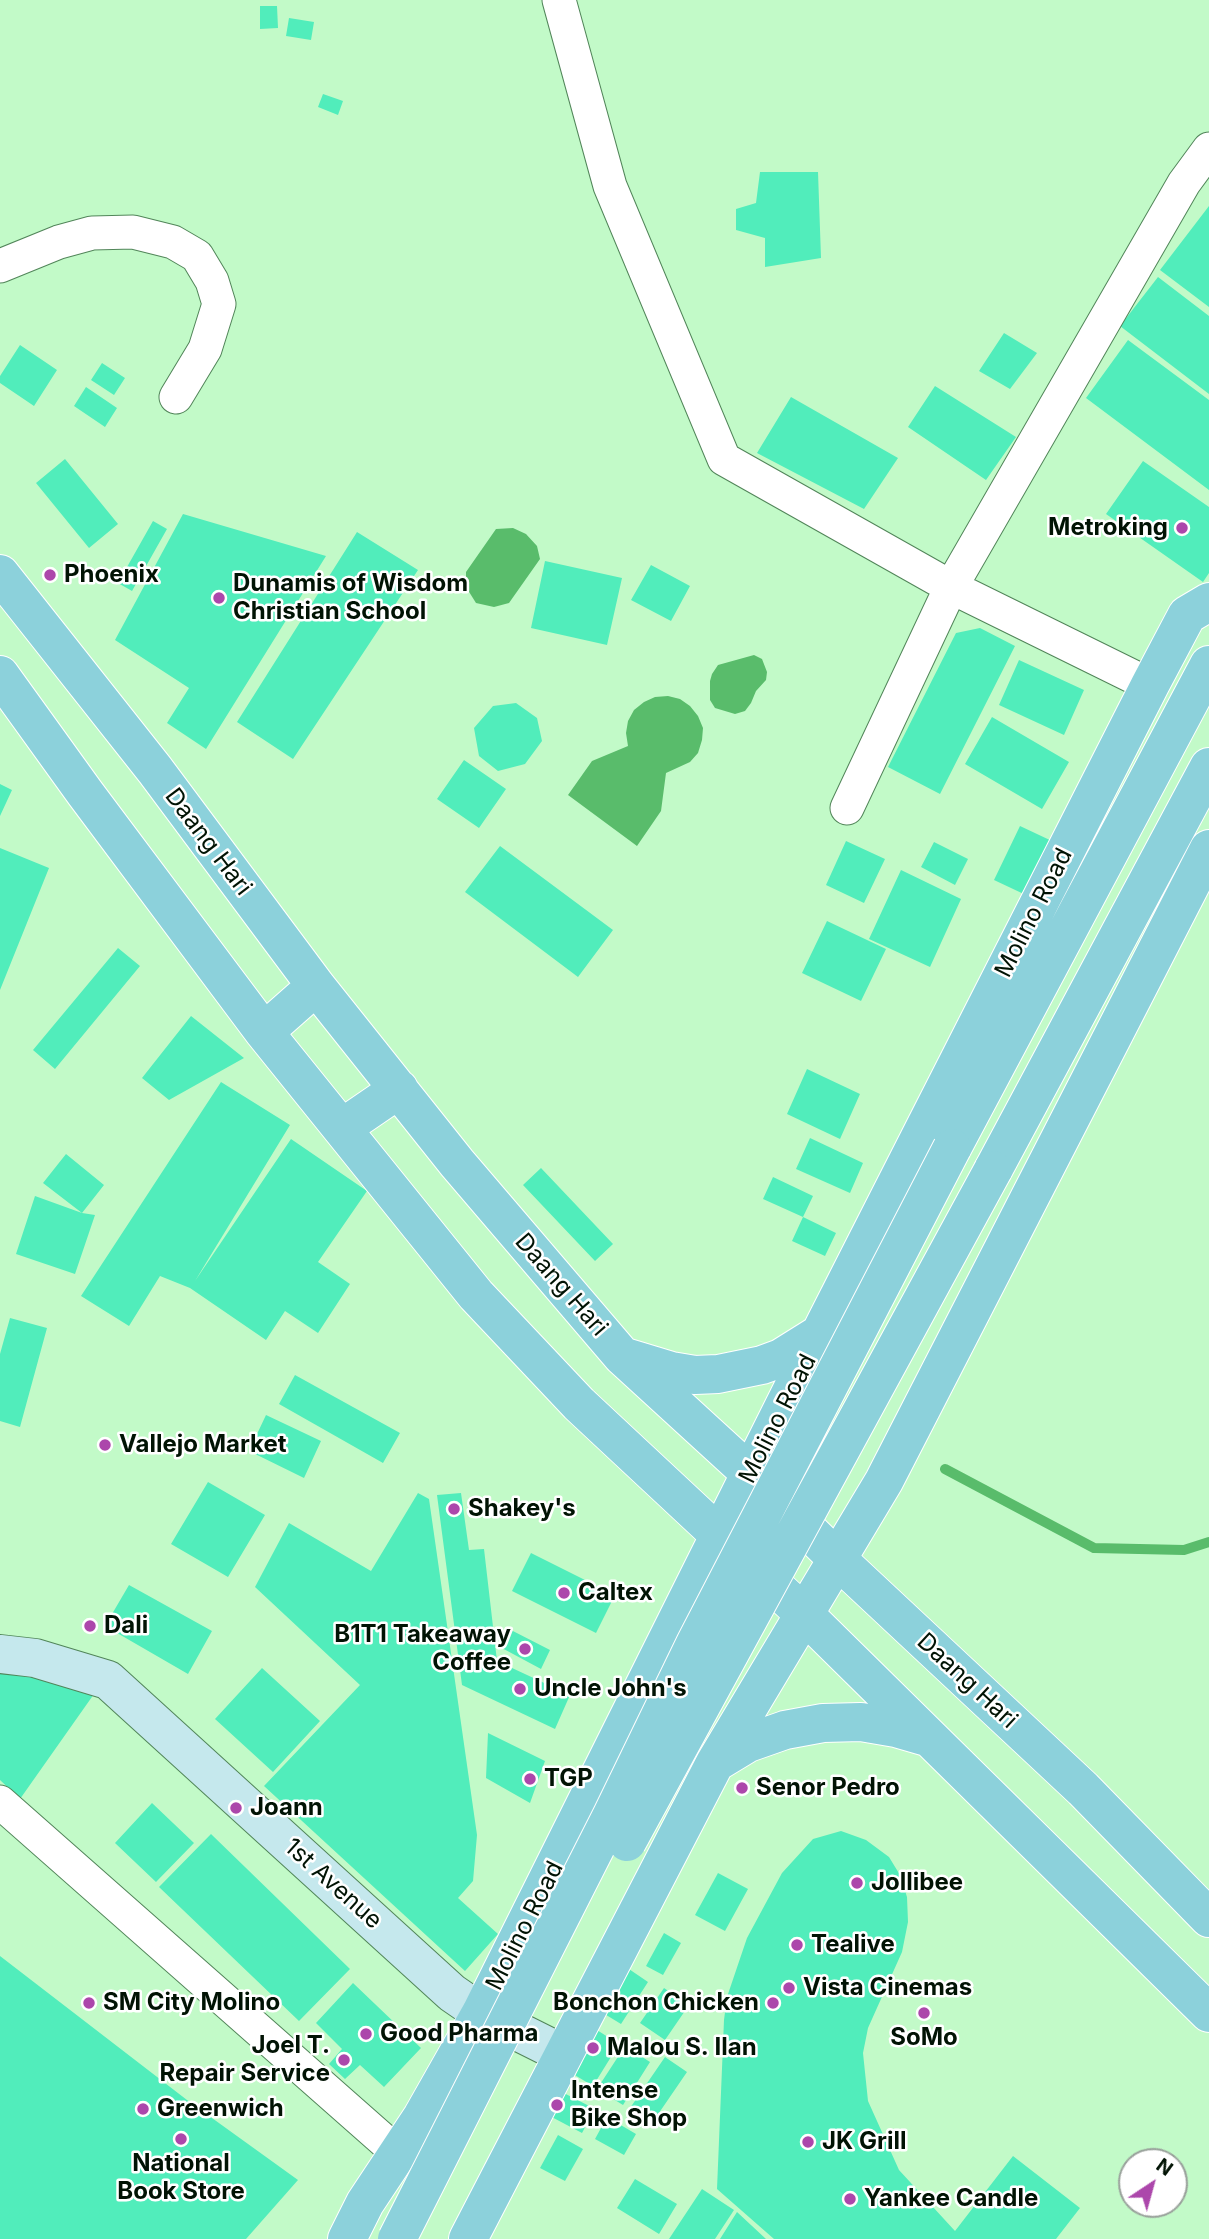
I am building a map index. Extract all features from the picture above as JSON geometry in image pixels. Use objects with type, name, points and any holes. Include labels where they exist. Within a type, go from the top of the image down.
[{"type":"main road","name":"Daang Hari","points":[[0,574],[155,770],[316,986],[546,1269],[622,1356],[751,1474],[837,1559],[1083,1790],[1209,1918]]},
{"type":"main road","name":"Molino Road","points":[[347,2239],[365,2203],[449,2072],[481,2013],[781,1412],[1150,685],[1187,615],[1209,601]]},
{"type":"main road","points":[[52,642],[2,677],[85,793],[264,1032],[476,1295],[579,1404],[803,1613],[1209,2013]]},
{"type":"main road","name":"Molino Road","points":[[397,2239],[612,1815],[695,1644],[959,1136],[1209,665]]},
{"type":"main road","points":[[426,2239],[636,1824],[993,1170],[1209,767]]},
{"type":"main road","points":[[468,2239],[715,1762],[889,1471],[1209,849]]},
{"type":"main road","points":[[264,1032],[316,986]]},
{"type":"main road","points":[[342,1128],[399,1089]]},
{"type":"main road","points":[[622,1356],[671,1371],[695,1375],[718,1374],[762,1365],[798,1348],[816,1343]]},
{"type":"main road","points":[[715,1762],[748,1743],[785,1730],[823,1723],[861,1722],[896,1728],[929,1738]]},
{"type":"street","points":[[559,0],[610,186],[724,460],[951,587],[1150,685]]},
{"type":"street","points":[[847,808],[951,587],[1184,183],[1209,149]]},
{"type":"street","points":[[0,266],[59,242],[92,233],[133,232],[173,242],[197,256],[212,281],[219,304],[205,349],[176,397]]},
{"type":"street","name":"1st Avenue","points":[[0,1654],[35,1658],[108,1680],[452,1993],[481,2013],[564,2054]]},
{"type":"street","points":[[0,1802],[398,2154]]},
{"type":"shaded area","points":[[513,528],[526,534],[537,546],[540,559],[509,603],[494,607],[476,603],[466,587],[466,572],[496,529]]},
{"type":"shaded area","points":[[754,655],[762,659],[767,672],[766,680],[756,691],[751,703],[745,711],[735,714],[715,708],[710,700],[710,681],[718,665]]},
{"type":"shaded area","points":[[655,697],[680,699],[698,716],[703,728],[702,740],[698,753],[690,762],[666,773],[661,811],[637,846],[568,795],[592,761],[628,746],[628,721],[634,710]]},
{"type":"building","points":[[260,6],[277,6],[278,28],[260,29]]},
{"type":"building","points":[[289,18],[314,22],[311,40],[286,36]]},
{"type":"building","points":[[323,94],[343,101],[338,115],[318,107]]},
{"type":"building","points":[[760,172],[818,172],[821,258],[765,267],[765,238],[736,230],[736,209],[756,203]]},
{"type":"building","points":[[1209,206],[1209,307],[1160,270]]},
{"type":"building","points":[[1158,277],[1209,316],[1209,394],[1120,326]]},
{"type":"building","points":[[1004,333],[1037,353],[1010,389],[979,371]]},
{"type":"building","points":[[1128,340],[1209,400],[1209,490],[1086,398]]},
{"type":"building","points":[[20,345],[57,370],[34,406],[0,383],[0,376]]},
{"type":"building","points":[[102,363],[125,378],[114,395],[91,380]]},
{"type":"building","points":[[935,386],[1016,437],[986,480],[908,427]]},
{"type":"building","points":[[86,387],[117,408],[105,427],[74,406]]},
{"type":"building","points":[[791,397],[898,458],[864,509],[757,453]]},
{"type":"building","points":[[65,459],[118,524],[89,548],[36,483]]},
{"type":"building","points":[[1143,461],[1209,507],[1209,573],[1203,582],[1106,514]]},
{"type":"building","name":"Dunamis of Wisdom Christian School","points":[[183,514],[326,556],[206,749],[167,723],[189,688],[115,640]]},
{"type":"building","points":[[153,521],[167,529],[132,591],[118,583]]},
{"type":"building","points":[[357,532],[418,570],[293,759],[237,722]]},
{"type":"building","points":[[545,561],[622,578],[607,645],[531,628]]},
{"type":"building","points":[[651,565],[690,586],[671,621],[631,600]]},
{"type":"building","points":[[980,628],[1015,646],[940,794],[888,767],[956,633]]},
{"type":"building","points":[[1019,660],[1084,690],[1064,735],[999,705]]},
{"type":"building","points":[[516,703],[537,718],[542,741],[525,764],[498,771],[479,756],[474,728],[493,706]]},
{"type":"building","points":[[992,717],[1069,762],[1042,809],[965,764]]},
{"type":"building","points":[[464,760],[506,789],[479,828],[437,799]]},
{"type":"building","points":[[0,784],[12,790],[0,816]]},
{"type":"building","points":[[1020,826],[1054,842],[1028,896],[994,880]]},
{"type":"building","points":[[846,841],[885,859],[864,903],[826,885]]},
{"type":"building","points":[[934,842],[968,859],[955,885],[921,867]]},
{"type":"building","points":[[500,846],[613,930],[578,977],[465,892]]},
{"type":"building","points":[[0,848],[49,868],[0,990]]},
{"type":"building","points":[[901,870],[961,899],[930,967],[869,939]]},
{"type":"building","points":[[827,921],[886,949],[861,1001],[802,973]]},
{"type":"building","points":[[118,948],[140,966],[55,1069],[33,1050]]},
{"type":"building","points":[[191,1016],[244,1058],[169,1100],[142,1078]]},
{"type":"building","points":[[807,1069],[860,1094],[840,1139],[787,1114]]},
{"type":"building","points":[[221,1082],[290,1125],[195,1281],[291,1139],[367,1191],[318,1262],[350,1284],[318,1333],[285,1311],[266,1340],[190,1288],[160,1276],[129,1326],[81,1296]]},
{"type":"building","points":[[810,1138],[863,1163],[850,1193],[796,1169]]},
{"type":"building","points":[[66,1154],[104,1185],[82,1213],[43,1183]]},
{"type":"building","points":[[541,1168],[613,1244],[595,1261],[523,1185]]},
{"type":"building","points":[[773,1177],[813,1196],[803,1217],[763,1199]]},
{"type":"building","points":[[35,1196],[95,1215],[75,1274],[16,1254]]},
{"type":"building","points":[[803,1217],[836,1233],[825,1256],[792,1241]]},
{"type":"building","points":[[10,1318],[47,1328],[20,1427],[0,1421],[0,1354]]},
{"type":"building","points":[[295,1375],[400,1433],[383,1463],[279,1404]]},
{"type":"building","points":[[266,1415],[321,1441],[304,1478],[249,1451]]},
{"type":"building","points":[[208,1482],[265,1515],[228,1577],[171,1544]]},
{"type":"building","points":[[418,1493],[429,1499],[477,1835],[473,1881],[458,1898],[498,1934],[465,1971],[264,1786],[360,1685],[255,1587],[289,1523],[371,1571]]},
{"type":"building","points":[[461,1493],[469,1550],[484,1549],[497,1661],[570,1695],[555,1729],[462,1685],[437,1495]]},
{"type":"building","name":"Caltex","points":[[531,1553],[615,1595],[596,1633],[512,1591]]},
{"type":"building","points":[[129,1585],[212,1631],[188,1674],[105,1626]]},
{"type":"building","name":"B1T1 Takeaway Coffee","points":[[509,1629],[550,1650],[541,1669],[500,1647]]},
{"type":"building","points":[[0,1668],[94,1694],[20,1799],[0,1780]]},
{"type":"building","points":[[262,1668],[320,1721],[273,1772],[215,1719]]},
{"type":"building","points":[[488,1733],[545,1761],[530,1803],[486,1778]]},
{"type":"building","points":[[152,1803],[194,1843],[156,1882],[115,1843]]},
{"type":"building","points":[[841,1831],[866,1840],[889,1857],[900,1875],[907,1897],[908,1922],[902,1952],[868,2028],[863,2053],[868,2101],[899,2170],[955,2231],[1013,2156],[1080,2208],[1056,2239],[774,2239],[717,2189],[724,2020],[727,1997],[747,1938],[782,1873],[813,1839]]},
{"type":"building","points":[[211,1834],[350,1969],[299,2021],[159,1887]]},
{"type":"building","points":[[718,1873],[748,1889],[725,1931],[695,1915]]},
{"type":"building","points":[[664,1933],[681,1943],[663,1975],[646,1966]]},
{"type":"building","points":[[0,1956],[187,2100],[298,2180],[246,2239],[0,2239]]},
{"type":"building","points":[[626,1967],[648,1982],[621,2024],[598,2010]]},
{"type":"building","points":[[353,1983],[421,2048],[384,2087],[360,2065],[345,2079],[329,2064],[342,2049],[316,2023]]},
{"type":"building","points":[[664,1988],[689,2005],[665,2040],[640,2023]]},
{"type":"building","points":[[589,2025],[619,2044],[593,2086],[563,2068]]},
{"type":"building","points":[[625,2046],[650,2062],[623,2105],[597,2089]]},
{"type":"building","points":[[665,2057],[687,2072],[650,2126],[628,2111]]},
{"type":"building","points":[[558,2090],[595,2109],[582,2133],[546,2114]]},
{"type":"building","points":[[607,2117],[636,2134],[624,2155],[595,2139]]},
{"type":"building","points":[[558,2135],[583,2149],[565,2181],[540,2168]]},
{"type":"building","points":[[635,2179],[677,2204],[659,2234],[617,2208]]},
{"type":"building","points":[[702,2189],[734,2210],[715,2239],[669,2239]]},
{"type":"building","points":[[737,2212],[766,2239],[720,2239]]},
{"type":"waterway","points":[[945,1469],[1094,1548],[1184,1550],[1209,1542]]},
{"type":"place","name":"Metroking","points":[[1182,528]]},
{"type":"place","name":"Phoenix","points":[[50,575]]},
{"type":"place","name":"Dunamis of Wisdom Christian School","points":[[219,598]]},
{"type":"place","name":"Vallejo Market","points":[[105,1445]]},
{"type":"place","name":"Shakey's","points":[[454,1509]]},
{"type":"place","name":"Caltex","points":[[564,1593]]},
{"type":"place","name":"Dali","points":[[90,1626]]},
{"type":"place","name":"B1T1 Takeaway Coffee","points":[[525,1649]]},
{"type":"place","name":"Uncle John's","points":[[520,1689]]},
{"type":"place","name":"TGP","points":[[530,1779]]},
{"type":"place","name":"Senor Pedro","points":[[742,1788]]},
{"type":"place","name":"Joann","points":[[236,1808]]},
{"type":"place","name":"Jollibee","points":[[857,1883]]},
{"type":"place","name":"Tealive","points":[[797,1945]]},
{"type":"place","name":"Vista Cinemas","points":[[789,1988]]},
{"type":"place","name":"SM City Molino","points":[[89,2003]]},
{"type":"place","name":"Bonchon Chicken","points":[[773,2003]]},
{"type":"place","name":"SoMo","points":[[924,2013]]},
{"type":"place","name":"Good Pharma","points":[[366,2034]]},
{"type":"place","name":"Malou S. Ilan","points":[[593,2048]]},
{"type":"place","name":"Joel T. Repair Service","points":[[344,2060]]},
{"type":"place","name":"Intense Bike Shop","points":[[557,2105]]},
{"type":"place","name":"Greenwich","points":[[143,2109]]},
{"type":"place","name":"National Book Store","points":[[181,2139]]},
{"type":"place","name":"JK Grill","points":[[808,2142]]},
{"type":"place","name":"Yankee Candle","points":[[850,2199]]}]
